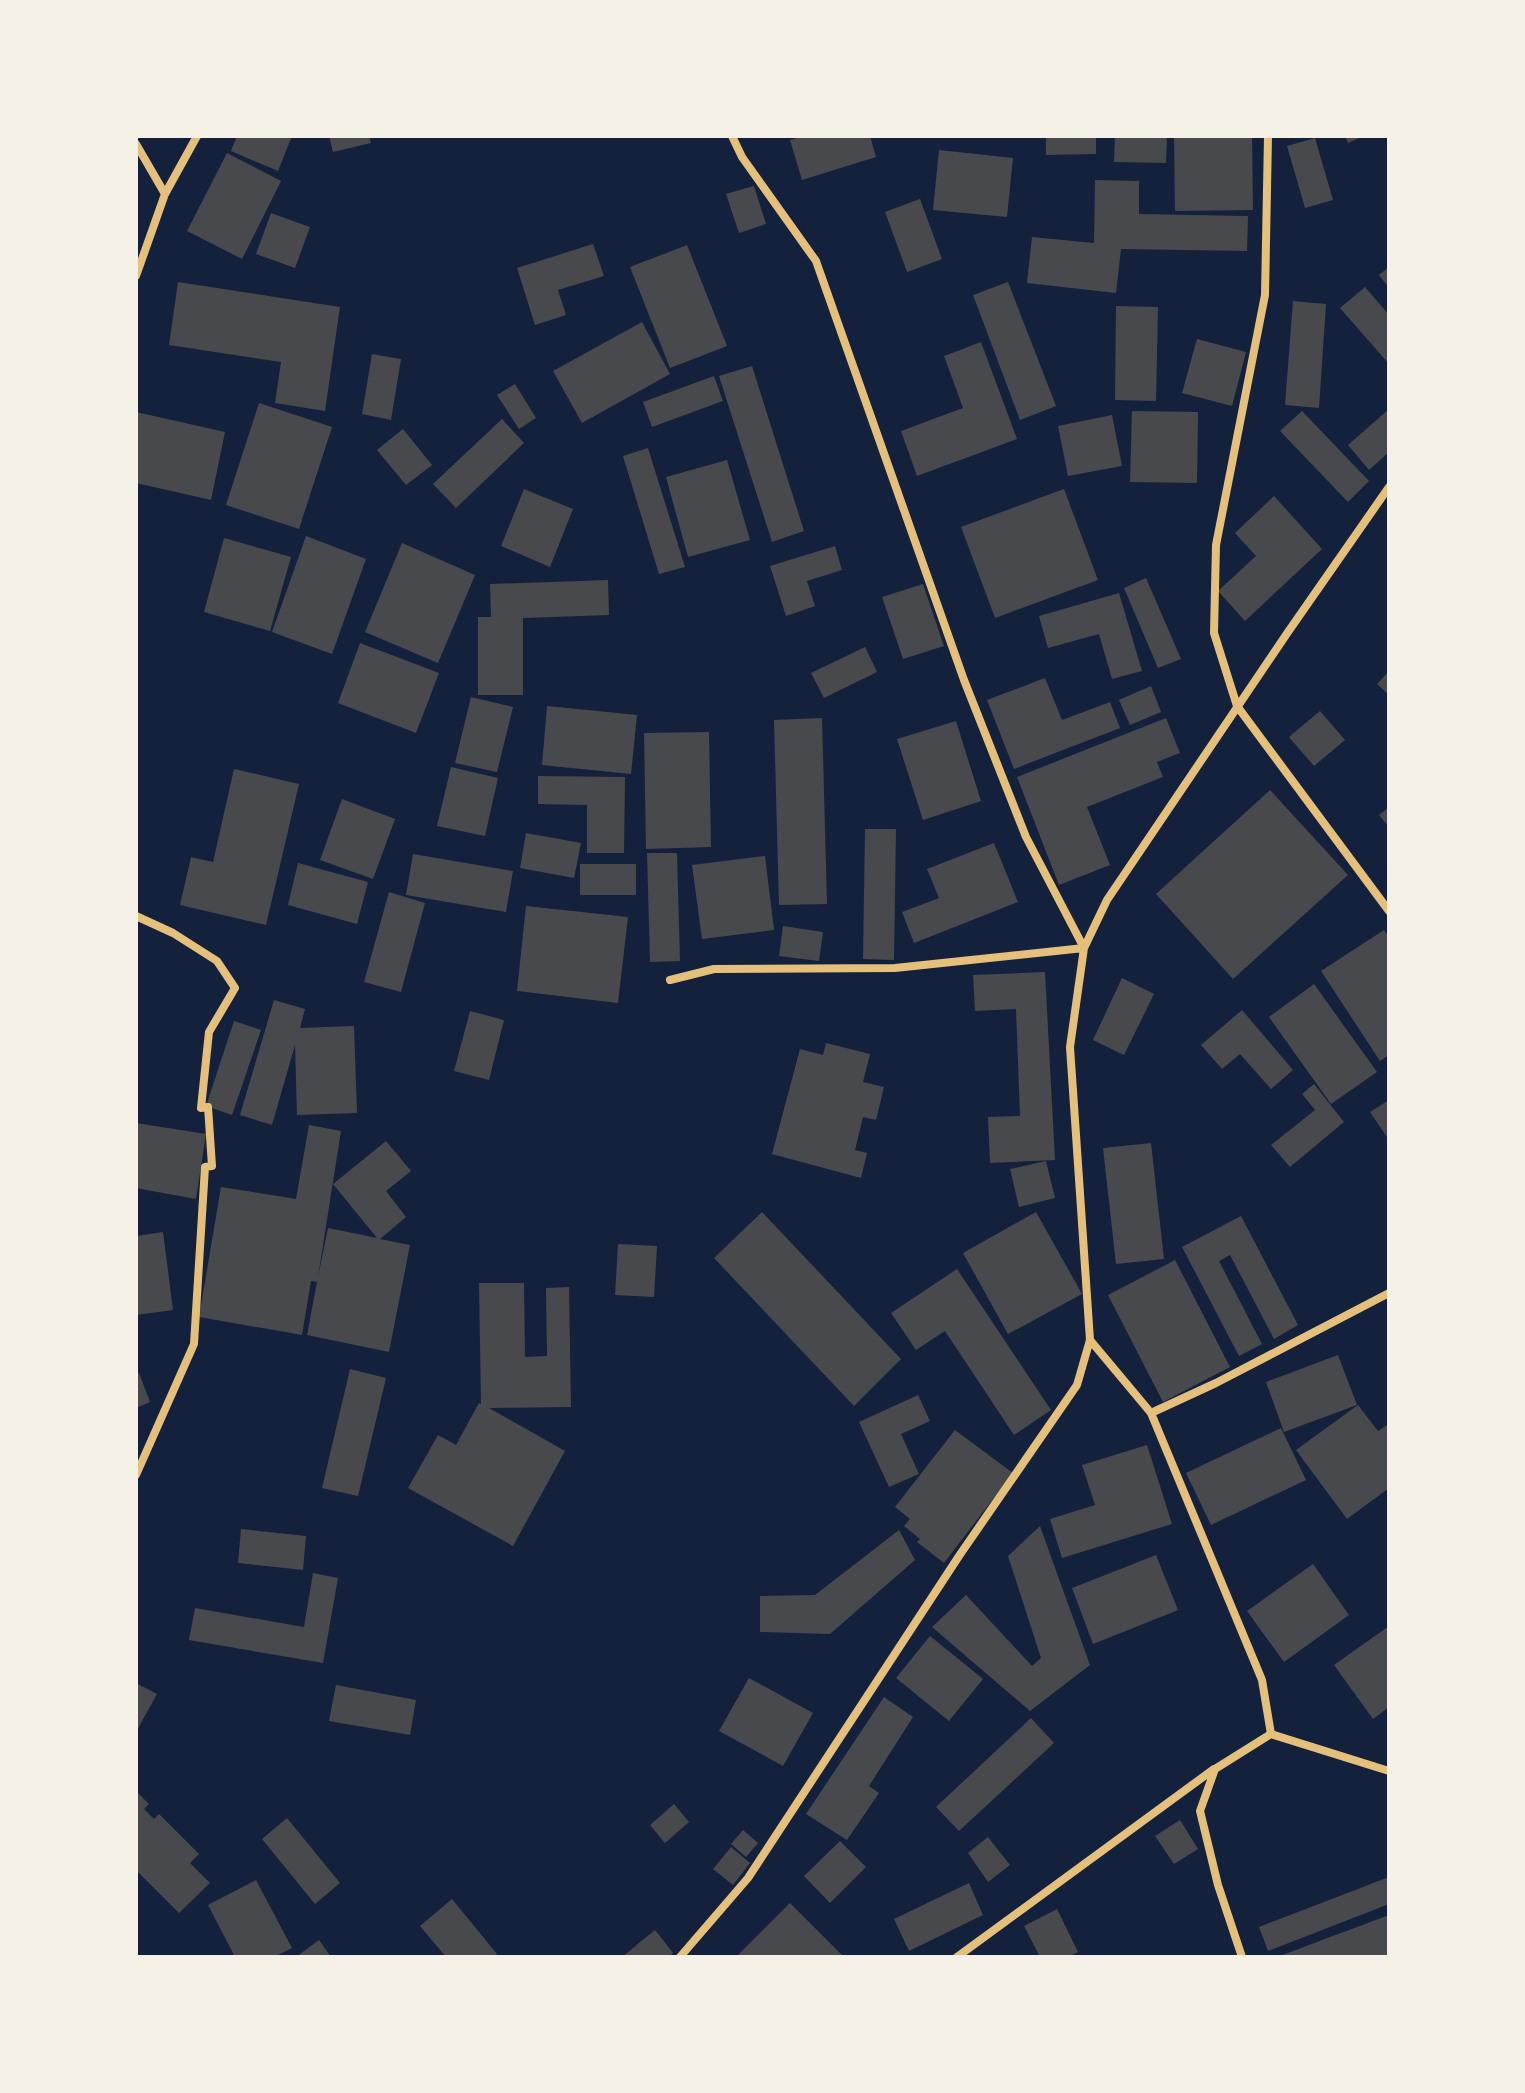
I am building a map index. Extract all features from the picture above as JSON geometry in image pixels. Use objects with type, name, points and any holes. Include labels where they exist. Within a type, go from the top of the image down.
[{"type":"street","points":[[136,276],[165,194],[197,136]]},
{"type":"street","points":[[732,136],[742,157],[816,261],[969,695],[1026,837],[1084,948]]},
{"type":"street","points":[[1268,136],[1265,295],[1216,545],[1214,633],[1237,706],[1389,911]]},
{"type":"street","points":[[136,144],[165,194]]},
{"type":"street","points":[[680,1957],[748,1878],[959,1556],[1077,1385],[1090,1340],[1070,1047],[1084,948],[1107,900],[1389,487]]},
{"type":"street","points":[[136,916],[173,933],[217,961],[235,988],[209,1032],[201,1108],[208,1107],[212,1166],[205,1167],[194,1344],[136,1475]]},
{"type":"street","points":[[670,980],[714,969],[895,968],[1084,948]]},
{"type":"street","points":[[1151,1413],[1216,1383],[1389,1293]]},
{"type":"street","points":[[1090,1340],[1151,1413],[1262,1680],[1271,1734]]},
{"type":"street","points":[[957,1957],[1215,1769],[1271,1734],[1389,1771]]},
{"type":"street","points":[[1215,1769],[1200,1811],[1218,1885],[1242,1957]]},
{"type":"building","points":[[237,136],[292,136],[278,171],[231,151]]},
{"type":"building","points":[[329,136],[369,136],[371,143],[333,152]]},
{"type":"building","points":[[804,136],[870,136],[876,157],[802,180],[790,140]]},
{"type":"building","points":[[1046,136],[1096,136],[1096,154],[1046,155]]},
{"type":"building","points":[[1115,136],[1167,136],[1166,163],[1114,162]]},
{"type":"building","points":[[1174,136],[1252,136],[1253,210],[1175,211]]},
{"type":"building","points":[[1345,136],[1364,136],[1348,143]]},
{"type":"building","points":[[1315,138],[1333,200],[1305,208],[1287,146]]},
{"type":"building","points":[[939,150],[1013,158],[1007,217],[933,210]]},
{"type":"building","points":[[227,153],[281,181],[242,259],[187,231]]},
{"type":"building","points":[[1095,180],[1139,181],[1139,214],[1248,216],[1247,251],[1121,249],[1116,293],[1027,283],[1032,237],[1094,243]]},
{"type":"building","points":[[754,186],[766,224],[739,233],[726,194]]},
{"type":"building","points":[[920,199],[942,259],[907,272],[885,212]]},
{"type":"building","points":[[271,213],[310,227],[295,268],[256,254]]},
{"type":"building","points":[[593,244],[604,276],[558,290],[566,315],[535,325],[517,268]]},
{"type":"building","points":[[687,245],[727,346],[670,368],[630,267]]},
{"type":"building","points":[[1389,267],[1389,288],[1379,275]]},
{"type":"building","points":[[178,282],[340,307],[325,411],[275,403],[281,362],[169,345]]},
{"type":"building","points":[[1008,282],[1056,406],[1020,420],[973,295]]},
{"type":"building","points":[[1365,287],[1389,315],[1389,364],[1340,308]]},
{"type":"building","points":[[1293,301],[1326,304],[1319,408],[1285,405]]},
{"type":"building","points":[[1116,306],[1158,307],[1156,401],[1115,400]]},
{"type":"building","points":[[642,322],[670,374],[582,423],[553,371]]},
{"type":"building","points":[[1197,339],[1246,352],[1232,406],[1182,393]]},
{"type":"building","points":[[981,342],[1017,439],[917,476],[901,431],[963,408],[944,356]]},
{"type":"building","points":[[372,354],[401,359],[391,420],[362,414]]},
{"type":"building","points":[[752,366],[804,531],[772,542],[719,376]]},
{"type":"building","points":[[714,376],[723,401],[652,427],[643,402]]},
{"type":"building","points":[[515,384],[536,418],[519,429],[497,395]]},
{"type":"building","points":[[259,403],[332,427],[299,529],[226,505]]},
{"type":"building","points":[[1389,409],[1389,452],[1369,470],[1348,445]]},
{"type":"building","points":[[1132,411],[1198,412],[1197,483],[1130,482]]},
{"type":"building","points":[[1302,411],[1369,481],[1348,502],[1280,431]]},
{"type":"building","points":[[136,412],[225,432],[211,500],[136,483]]},
{"type":"building","points":[[1112,415],[1122,466],[1068,476],[1058,426]]},
{"type":"building","points":[[502,419],[524,443],[456,508],[433,484]]},
{"type":"building","points":[[403,429],[432,465],[406,485],[377,450]]},
{"type":"building","points":[[648,448],[685,567],[659,574],[623,456]]},
{"type":"building","points":[[727,460],[750,540],[688,557],[666,477]]},
{"type":"building","points":[[524,489],[573,509],[550,567],[501,546]]},
{"type":"building","points":[[1064,489],[1098,580],[995,618],[961,527]]},
{"type":"building","points":[[1274,496],[1322,549],[1245,621],[1218,591],[1256,556],[1235,533]]},
{"type":"building","points":[[306,536],[366,559],[332,654],[272,632]]},
{"type":"building","points":[[224,538],[291,557],[270,631],[204,612]]},
{"type":"building","points":[[402,543],[475,575],[438,663],[365,632]]},
{"type":"building","points":[[835,546],[842,570],[807,581],[815,606],[786,616],[770,566]]},
{"type":"building","points":[[1146,578],[1181,659],[1158,668],[1124,588]]},
{"type":"building","points":[[608,580],[609,615],[523,618],[523,695],[478,695],[478,617],[491,617],[490,584]]},
{"type":"building","points":[[923,584],[944,646],[903,659],[882,597]]},
{"type":"building","points":[[1119,593],[1142,671],[1112,679],[1099,634],[1048,648],[1039,616]]},
{"type":"building","points":[[360,643],[439,673],[416,733],[338,703]]},
{"type":"building","points":[[865,647],[877,672],[824,698],[811,673]]},
{"type":"building","points":[[1389,671],[1389,695],[1377,684]]},
{"type":"building","points":[[1045,678],[1062,720],[1110,702],[1120,728],[1014,769],[987,700]]},
{"type":"building","points":[[1151,686],[1161,712],[1130,725],[1119,700]]},
{"type":"building","points":[[471,697],[513,707],[497,772],[455,763]]},
{"type":"building","points":[[547,706],[637,715],[631,774],[542,765]]},
{"type":"building","points":[[1320,711],[1345,740],[1314,766],[1289,737]]},
{"type":"building","points":[[822,718],[827,904],[779,905],[774,720]]},
{"type":"building","points":[[1166,718],[1180,753],[1157,762],[1163,777],[1087,807],[1110,865],[1059,885],[1017,777]]},
{"type":"building","points":[[956,721],[981,801],[923,820],[897,739]]},
{"type":"building","points":[[709,732],[711,847],[646,849],[644,733]]},
{"type":"building","points":[[451,767],[498,778],[485,836],[437,826]]},
{"type":"building","points":[[234,769],[299,784],[266,925],[180,905],[191,857],[213,862]]},
{"type":"building","points":[[538,776],[625,777],[624,853],[587,853],[587,805],[538,804]]},
{"type":"building","points":[[1270,790],[1348,875],[1233,979],[1156,894]]},
{"type":"building","points":[[342,799],[395,819],[373,879],[320,860]]},
{"type":"building","points":[[1389,807],[1389,827],[1379,815]]},
{"type":"building","points":[[865,829],[896,829],[894,960],[863,959]]},
{"type":"building","points":[[526,833],[581,843],[574,878],[520,868]]},
{"type":"building","points":[[994,843],[1018,902],[914,943],[902,912],[939,898],[927,869]]},
{"type":"building","points":[[647,853],[677,853],[680,961],[650,962]]},
{"type":"building","points":[[413,854],[513,871],[506,912],[406,895]]},
{"type":"building","points":[[765,856],[774,930],[702,939],[692,865]]},
{"type":"building","points":[[298,863],[368,882],[357,924],[288,905]]},
{"type":"building","points":[[580,864],[636,864],[636,895],[580,895]]},
{"type":"building","points":[[389,892],[425,903],[401,992],[364,982]]},
{"type":"building","points":[[526,906],[628,917],[618,1003],[517,991]]},
{"type":"building","points":[[783,926],[823,932],[819,961],[779,956]]},
{"type":"building","points":[[1384,930],[1389,937],[1389,1055],[1380,1061],[1321,971]]},
{"type":"building","points":[[1045,972],[1055,1160],[990,1163],[988,1117],[1020,1116],[1016,1009],[975,1011],[973,975]]},
{"type":"building","points":[[1122,978],[1154,994],[1124,1055],[1093,1040]]},
{"type":"building","points":[[1314,984],[1377,1072],[1331,1104],[1269,1017]]},
{"type":"building","points":[[274,1000],[305,1009],[300,1028],[354,1026],[357,1113],[297,1115],[295,1045],[272,1125],[240,1115]]},
{"type":"building","points":[[1242,1010],[1293,1070],[1271,1089],[1240,1054],[1222,1069],[1201,1045]]},
{"type":"building","points":[[470,1011],[504,1020],[489,1080],[454,1071]]},
{"type":"building","points":[[234,1021],[261,1030],[232,1115],[206,1106]]},
{"type":"building","points":[[826,1043],[870,1054],[863,1082],[884,1087],[876,1120],[863,1117],[855,1150],[867,1153],[861,1178],[772,1154],[800,1049],[823,1055]]},
{"type":"building","points":[[1314,1084],[1344,1122],[1290,1167],[1271,1145],[1315,1110],[1302,1094]]},
{"type":"building","points":[[1389,1100],[1389,1140],[1370,1112]]},
{"type":"building","points":[[136,1123],[206,1134],[196,1199],[136,1188]]},
{"type":"building","points":[[309,1125],[341,1131],[318,1277],[328,1228],[377,1238],[333,1184],[386,1141],[411,1171],[386,1191],[406,1217],[380,1239],[410,1245],[389,1352],[307,1335],[317,1282],[311,1281],[302,1335],[199,1317],[221,1187],[296,1199]]},
{"type":"building","points":[[1151,1143],[1164,1259],[1116,1264],[1103,1148]]},
{"type":"building","points":[[1046,1161],[1055,1198],[1019,1207],[1010,1169]]},
{"type":"building","points":[[762,1212],[901,1359],[854,1406],[714,1258]]},
{"type":"building","points":[[1036,1212],[1082,1294],[1008,1334],[963,1253]]},
{"type":"building","points":[[1241,1216],[1298,1325],[1274,1339],[1230,1255],[1219,1261],[1262,1344],[1239,1356],[1182,1247]]},
{"type":"building","points":[[163,1232],[173,1310],[136,1315],[136,1236]]},
{"type":"building","points":[[618,1244],[657,1246],[654,1297],[615,1295]]},
{"type":"building","points":[[1175,1260],[1230,1367],[1163,1402],[1108,1295]]},
{"type":"building","points":[[957,1269],[1051,1410],[1014,1435],[945,1331],[916,1350],[891,1313]]},
{"type":"building","points":[[479,1283],[524,1283],[525,1357],[547,1356],[546,1288],[569,1287],[571,1407],[489,1408],[565,1451],[513,1546],[408,1488],[438,1435],[456,1445],[481,1404]]},
{"type":"building","points":[[1338,1355],[1357,1405],[1284,1432],[1266,1382]]},
{"type":"building","points":[[350,1369],[386,1378],[358,1496],[322,1488]]},
{"type":"building","points":[[139,1373],[150,1402],[136,1408],[136,1374]]},
{"type":"building","points":[[918,1395],[930,1421],[901,1434],[919,1474],[889,1487],[859,1422]]},
{"type":"building","points":[[1358,1405],[1378,1431],[1389,1424],[1389,1488],[1347,1519],[1296,1450]]},
{"type":"building","points":[[1281,1428],[1306,1480],[1211,1525],[1186,1473]]},
{"type":"building","points":[[955,1430],[1013,1473],[944,1563],[917,1542],[920,1539],[904,1526],[910,1519],[895,1507]]},
{"type":"building","points":[[1147,1445],[1172,1524],[1062,1558],[1050,1519],[1095,1505],[1082,1465]]},
{"type":"building","points":[[1040,1526],[1090,1665],[1030,1711],[932,1627],[966,1595],[1032,1666],[1041,1658],[1008,1556]]},
{"type":"building","points":[[241,1529],[306,1536],[303,1570],[238,1563]]},
{"type":"building","points":[[899,1530],[915,1560],[830,1634],[760,1632],[760,1596],[815,1595]]},
{"type":"building","points":[[1156,1555],[1178,1610],[1093,1644],[1072,1588]]},
{"type":"building","points":[[1313,1564],[1349,1615],[1284,1662],[1247,1611]]},
{"type":"building","points":[[313,1573],[338,1578],[323,1663],[189,1640],[195,1608],[304,1627]]},
{"type":"building","points":[[1389,1626],[1389,1707],[1373,1719],[1334,1665]]},
{"type":"building","points":[[930,1636],[983,1679],[949,1721],[896,1678]]},
{"type":"building","points":[[749,1678],[813,1713],[783,1766],[719,1731]]},
{"type":"building","points":[[136,1683],[157,1694],[136,1732]]},
{"type":"building","points":[[336,1685],[416,1700],[410,1735],[329,1721]]},
{"type":"building","points":[[884,1697],[913,1717],[869,1786],[879,1793],[847,1840],[806,1814]]},
{"type":"building","points":[[1031,1718],[1054,1743],[959,1831],[936,1807]]},
{"type":"building","points":[[136,1791],[149,1804],[144,1809],[154,1819],[159,1814],[199,1854],[190,1863],[210,1883],[179,1913],[136,1870]]},
{"type":"building","points":[[674,1804],[689,1822],[665,1843],[650,1825]]},
{"type":"building","points":[[287,1818],[340,1883],[315,1904],[262,1839]]},
{"type":"building","points":[[1180,1820],[1198,1849],[1174,1864],[1155,1836]]},
{"type":"building","points":[[743,1830],[758,1843],[746,1857],[731,1844]]},
{"type":"building","points":[[988,1837],[1010,1865],[988,1882],[968,1853]]},
{"type":"building","points":[[840,1841],[866,1867],[830,1903],[804,1876]]},
{"type":"building","points":[[731,1847],[750,1863],[733,1885],[713,1869]]},
{"type":"building","points":[[1389,1877],[1389,1904],[1268,1951],[1259,1927]]},
{"type":"building","points":[[256,1880],[292,1948],[274,1957],[235,1957],[208,1905]]},
{"type":"building","points":[[969,1883],[983,1915],[909,1951],[894,1919]]},
{"type":"building","points":[[452,1899],[497,1954],[493,1957],[446,1957],[420,1926]]},
{"type":"building","points":[[790,1903],[844,1957],[736,1957]]},
{"type":"building","points":[[1057,1909],[1078,1952],[1068,1957],[1040,1957],[1024,1926]]},
{"type":"building","points":[[1389,1915],[1389,1954],[1381,1957],[1277,1957]]},
{"type":"building","points":[[655,1930],[673,1953],[669,1957],[622,1957]]},
{"type":"building","points":[[319,1940],[331,1957],[296,1957]]}]
